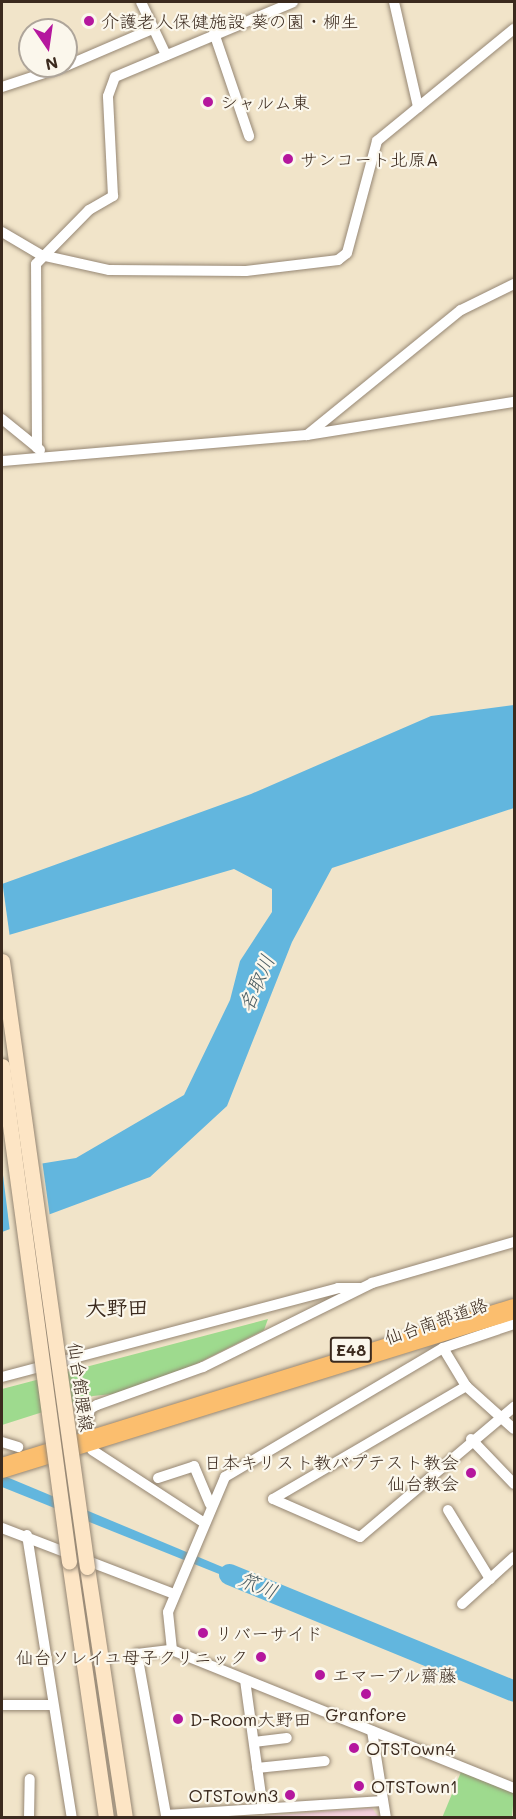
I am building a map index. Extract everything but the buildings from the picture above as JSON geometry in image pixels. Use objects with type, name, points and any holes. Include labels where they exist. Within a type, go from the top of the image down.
[{"type":"highway","name":"仙台南部道路","points":[[188,1407],[514,1295]]},
{"type":"highway","name":"仙台南部道路","points":[[2,1468],[23,1454],[514,1309]]},
{"type":"main road","name":"仙台館腰線","points":[[2,962],[87,1567],[125,1818]]},
{"type":"main road","name":"仙台館腰線","points":[[2,1066],[106,1818]]},
{"type":"street","points":[[141,2],[150,30],[166,55]]},
{"type":"street","points":[[37,448],[36,264],[41,255],[113,196],[108,96],[115,77],[214,33],[293,2]]},
{"type":"street","points":[[394,2],[418,108]]},
{"type":"street","points":[[2,232],[41,255],[109,270],[172,273],[338,260],[347,253],[377,141],[514,29]]},
{"type":"street","points":[[78,61],[150,30]]},
{"type":"street","points":[[214,33],[249,136]]},
{"type":"street","points":[[2,87],[29,78]]},
{"type":"street","points":[[307,435],[461,310],[514,284]]},
{"type":"street","points":[[2,460],[53,459],[307,435],[514,402]]},
{"type":"street","points":[[2,419],[53,459]]},
{"type":"street","points":[[86,1431],[90,1409],[97,1405],[203,1367],[363,1288],[514,1242]]},
{"type":"street","points":[[2,1377],[338,1288],[363,1288]]},
{"type":"street","points":[[171,1650],[168,1612],[210,1504],[233,1471],[443,1348],[514,1324]]},
{"type":"street","points":[[443,1348],[466,1386],[514,1429]]},
{"type":"street","points":[[466,1386],[273,1499],[360,1537],[471,1439],[500,1415],[514,1407]]},
{"type":"street","points":[[471,1439],[514,1484]]},
{"type":"street","points":[[2,1442],[23,1454]]},
{"type":"street","points":[[92,1450],[202,1525]]},
{"type":"street","points":[[158,1478],[194,1466],[210,1504]]},
{"type":"street","points":[[448,1510],[490,1579]]},
{"type":"street","points":[[2,1528],[27,1535],[176,1591]]},
{"type":"street","points":[[27,1535],[52,1705],[72,1818]]},
{"type":"street","points":[[462,1604],[513,1561]]},
{"type":"street","points":[[383,1801],[166,1815],[137,1654],[171,1650],[514,1788]]},
{"type":"street","points":[[245,1680],[262,1809]]},
{"type":"street","points":[[2,1705],[52,1705]]},
{"type":"street","points":[[372,1731],[386,1818]]},
{"type":"street","points":[[254,1742],[287,1738]]},
{"type":"street","points":[[257,1767],[325,1761]]},
{"type":"street","points":[[29,1818],[30,1779]]},
{"type":"shaded area","points":[[372,1808],[379,1817],[262,1817],[262,1816]]},
{"type":"green space","points":[[268,1319],[264,1330],[196,1364],[122,1393],[93,1396],[2,1425],[2,1389]]},
{"type":"green space","points":[[461,1772],[514,1793],[512,1817],[442,1818]]},
{"type":"water","name":"名取川","points":[[514,705],[514,808],[332,868],[292,942],[227,1106],[150,1177],[2,1232],[2,1170],[76,1158],[184,1095],[230,1000],[240,961],[272,912],[272,889],[234,869],[2,937],[2,884],[251,794],[431,716]]},
{"type":"water","points":[[2,1475],[256,1581],[254,1588],[2,1487]]},
{"type":"pier","points":[[2,880],[10,938],[2,940]]},
{"type":"pier","points":[[42,1160],[50,1217],[10,1232],[2,1167]]},
{"type":"waterway","name":"笊川","points":[[229,1574],[514,1691]]},
{"type":"place","name":"介護老人保健施設 葵の園・柳生","points":[[89,21]]},
{"type":"place","name":"シャルム東","points":[[208,102]]},
{"type":"place","name":"サンコート北原A","points":[[288,159]]},
{"type":"place","name":"日本キリスト教バプテスト教会 仙台教会","points":[[471,1473]]},
{"type":"place","name":"リバーサイド","points":[[203,1633]]},
{"type":"place","name":"仙台ソレイユ母子クリニック","points":[[261,1657]]},
{"type":"place","name":"エマーブル齋藤","points":[[320,1675]]},
{"type":"place","name":"Granfore","points":[[366,1694]]},
{"type":"place","name":"D-Room大野田","points":[[178,1719]]},
{"type":"place","name":"OTSTown4","points":[[354,1748]]},
{"type":"place","name":"OTSTown1","points":[[359,1786]]},
{"type":"place","name":"OTSTown3","points":[[290,1795]]},
{"type":"district","name":"大野田","points":[[117,1307]]}]
